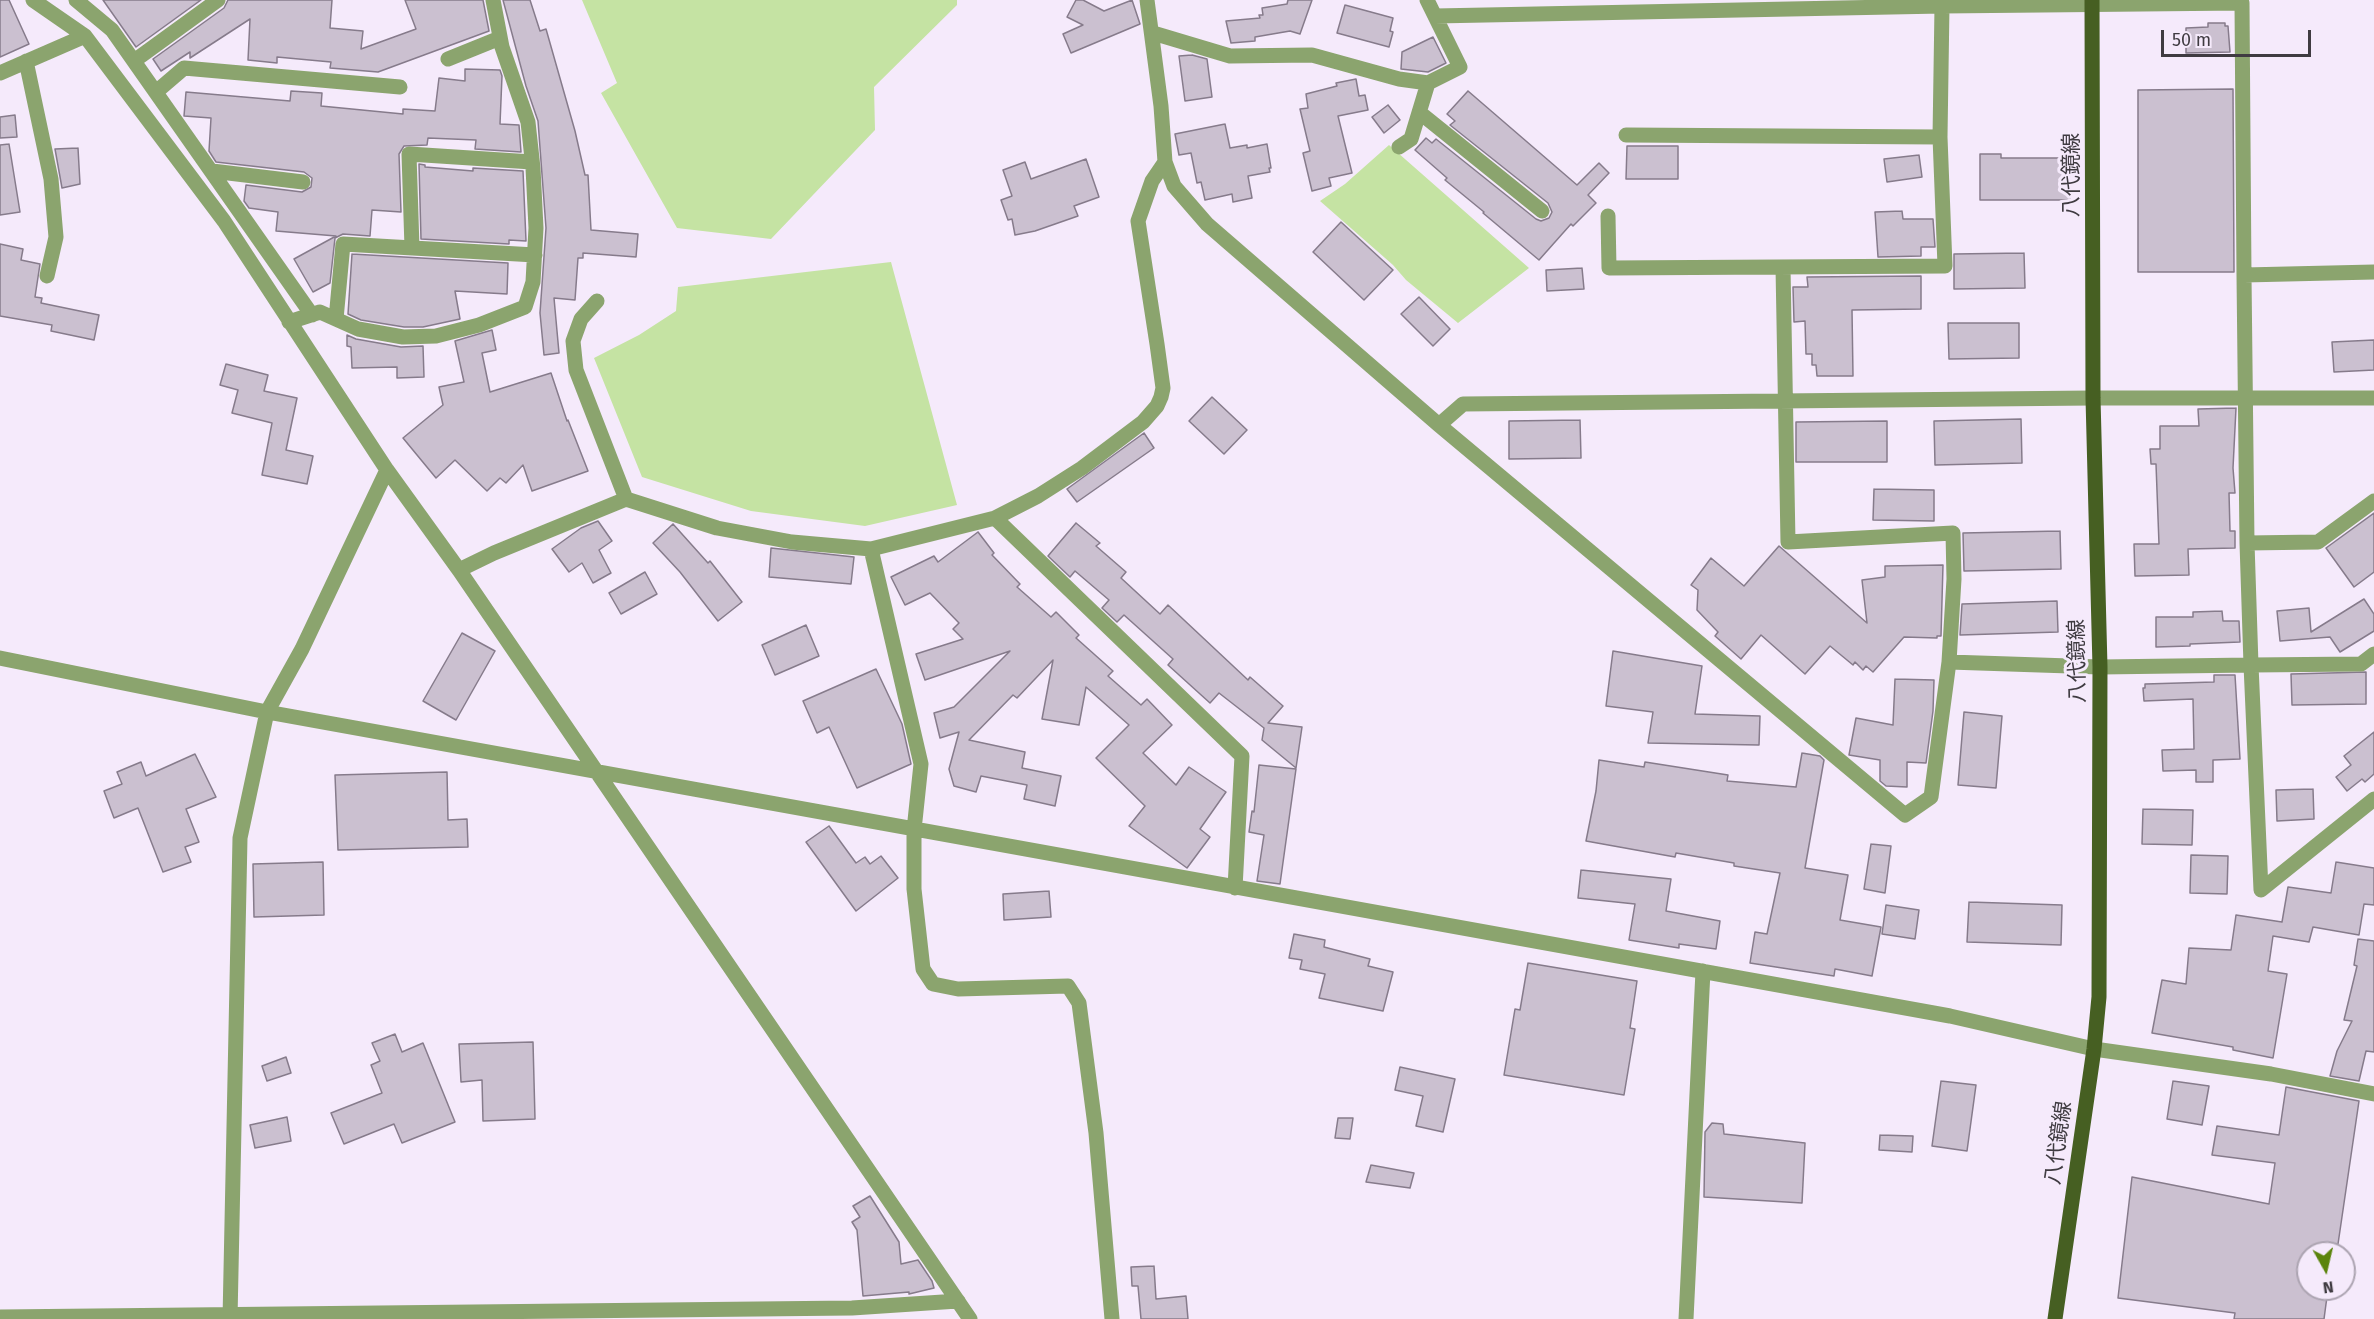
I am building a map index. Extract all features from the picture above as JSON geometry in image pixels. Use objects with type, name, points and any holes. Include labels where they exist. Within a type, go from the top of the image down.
[{"type":"main road","name":"八代鏡線","points":[[2055,1319],[2094,1049],[2099,997],[2100,667],[2093,398],[2092,3]]},
{"type":"street","points":[[33,0],[84,36],[224,221],[387,470],[459,570],[970,1319]]},
{"type":"street","points":[[76,0],[112,30],[312,315]]},
{"type":"street","points":[[134,61],[218,0]]},
{"type":"street","points":[[289,322],[320,312],[358,329],[403,337],[436,336],[478,325],[525,307],[533,282],[536,228],[528,122],[500,38],[492,0]]},
{"type":"street","points":[[1147,0],[1153,33],[1165,162],[1174,186],[1207,224],[1439,425],[1905,815],[1931,797],[1949,662],[1954,579],[1953,533],[1788,542],[1783,267]]},
{"type":"street","points":[[1153,33],[1230,56],[1312,55],[1399,79],[1428,82],[1460,67],[1427,0]]},
{"type":"street","points":[[1435,16],[1942,3],[2242,1],[2247,543],[2261,890],[2374,799]]},
{"type":"street","points":[[1608,216],[1609,268],[1945,266],[1940,137],[1942,3]]},
{"type":"street","points":[[0,73],[84,36]]},
{"type":"street","points":[[448,59],[500,38]]},
{"type":"street","points":[[26,61],[51,179],[56,237],[47,276]]},
{"type":"street","points":[[156,92],[184,68],[400,87]]},
{"type":"street","points":[[1400,147],[1411,139],[1428,82]]},
{"type":"street","points":[[1419,112],[1542,211]]},
{"type":"street","points":[[1626,135],[1940,137]]},
{"type":"street","points":[[412,248],[409,154],[532,162]]},
{"type":"street","points":[[459,570],[494,553],[626,499],[717,528],[792,542],[871,549],[995,518],[1038,496],[1082,468],[1143,423],[1157,406],[1163,388],[1137,221],[1152,180],[1165,162]]},
{"type":"street","points":[[212,171],[303,182]]},
{"type":"street","points":[[336,319],[343,244],[535,255]]},
{"type":"street","points":[[2244,275],[2374,272]]},
{"type":"street","points":[[597,301],[581,319],[573,341],[576,370],[626,499]]},
{"type":"street","points":[[1439,425],[1463,404],[1785,403],[2093,398],[2374,398]]},
{"type":"street","points":[[230,1317],[240,838],[267,712],[302,649],[387,470]]},
{"type":"street","points":[[2247,543],[2318,542],[2374,501]]},
{"type":"street","points":[[995,518],[1242,756],[1235,888]]},
{"type":"street","points":[[871,549],[921,764],[914,830],[914,889],[923,969],[933,984],[958,989],[1068,986],[1079,1003],[1096,1133],[1112,1319]]},
{"type":"street","points":[[1949,662],[2100,667],[2361,664],[2374,654]]},
{"type":"street","points":[[0,658],[267,712],[598,773],[1950,1016],[2094,1049],[2271,1074],[2374,1094]]},
{"type":"street","points":[[1686,1319],[1703,971]]},
{"type":"street","points":[[0,1317],[852,1313],[958,1301]]},
{"type":"green space","points":[[582,0],[957,0],[957,5],[874,87],[875,130],[771,239],[677,228],[601,93],[617,83]]},
{"type":"green space","points":[[1389,145],[1529,268],[1458,323],[1406,280],[1393,265],[1320,201],[1345,184]]},
{"type":"green space","points":[[891,262],[957,505],[865,526],[751,511],[642,477],[594,358],[639,335],[676,311],[678,287]]},
{"type":"building","points":[[0,0],[9,0],[29,44],[0,57]]},
{"type":"building","points":[[103,0],[201,0],[136,47]]},
{"type":"building","points":[[228,0],[332,0],[330,28],[363,31],[361,49],[416,29],[405,0],[483,0],[489,31],[378,72],[330,68],[331,62],[277,57],[277,63],[248,60],[250,19],[190,58],[190,52],[161,71],[153,59],[224,8]]},
{"type":"building","points":[[503,0],[530,0],[540,31],[546,29],[585,175],[588,175],[591,230],[638,234],[636,257],[583,253],[583,258],[578,258],[575,300],[554,298],[559,353],[544,355],[540,313],[546,228],[538,121],[526,86]]},
{"type":"building","points":[[1076,0],[1083,0],[1104,11],[1132,0],[1140,24],[1071,53],[1063,34],[1083,25],[1067,17]]},
{"type":"building","points":[[1288,0],[1312,0],[1300,34],[1290,31],[1255,37],[1255,41],[1231,43],[1226,21],[1260,18],[1259,15],[1263,15],[1262,8],[1287,4]]},
{"type":"building","points":[[1345,5],[1393,18],[1390,31],[1393,32],[1389,47],[1337,33]]},
{"type":"building","points":[[2208,23],[2225,23],[2225,26],[2228,26],[2230,52],[2186,53],[2186,28],[2208,27]]},
{"type":"building","points":[[1433,37],[1446,63],[1428,72],[1401,69],[1402,52]]},
{"type":"building","points":[[1192,55],[1207,59],[1212,97],[1185,101],[1179,56]]},
{"type":"building","points":[[465,69],[500,70],[502,76],[500,124],[519,125],[521,152],[475,149],[476,140],[428,138],[427,145],[404,146],[399,154],[401,212],[372,210],[370,236],[343,234],[335,238],[330,283],[313,292],[294,259],[336,236],[276,231],[278,212],[249,208],[244,201],[246,185],[302,192],[311,187],[312,178],[304,172],[216,162],[209,151],[211,118],[184,116],[186,92],[290,101],[291,91],[322,93],[321,106],[403,114],[403,109],[435,111],[439,78],[465,81]]},
{"type":"building","points":[[1356,79],[1359,96],[1365,95],[1368,110],[1338,116],[1352,173],[1329,178],[1331,186],[1312,191],[1303,153],[1310,151],[1300,109],[1308,108],[1306,94],[1337,86],[1336,83]]},
{"type":"building","points":[[2233,89],[2234,272],[2138,272],[2138,90]]},
{"type":"building","points":[[1468,91],[1577,185],[1599,163],[1609,173],[1588,195],[1596,203],[1573,226],[1571,224],[1539,260],[1445,180],[1447,178],[1415,150],[1426,138],[1432,143],[1436,139],[1536,219],[1541,221],[1549,218],[1552,212],[1548,203],[1450,125],[1455,121],[1447,114]]},
{"type":"building","points":[[1388,105],[1400,120],[1384,133],[1372,117]]},
{"type":"building","points":[[15,115],[17,137],[0,138],[0,117]]},
{"type":"building","points":[[1225,124],[1230,148],[1247,145],[1247,148],[1267,144],[1270,172],[1248,176],[1252,198],[1233,202],[1232,194],[1205,200],[1201,182],[1197,183],[1191,153],[1179,155],[1175,134]]},
{"type":"building","points":[[9,144],[20,212],[0,215],[0,145]]},
{"type":"building","points":[[1627,146],[1678,146],[1678,179],[1626,179]]},
{"type":"building","points":[[78,148],[80,184],[62,188],[55,149]]},
{"type":"building","points":[[1980,154],[2001,154],[2001,158],[2070,158],[2070,200],[1980,200]]},
{"type":"building","points":[[1919,155],[1922,177],[1887,182],[1884,159]]},
{"type":"building","points":[[1086,159],[1099,197],[1074,206],[1078,216],[1035,231],[1015,235],[1012,219],[1008,220],[1001,200],[1012,196],[1003,170],[1025,162],[1031,179]]},
{"type":"building","points":[[419,164],[425,167],[473,171],[473,168],[523,171],[526,241],[509,240],[509,244],[421,239]]},
{"type":"building","points":[[1902,211],[1903,219],[1933,219],[1935,247],[1921,247],[1921,256],[1878,257],[1875,212]]},
{"type":"building","points":[[1341,222],[1393,270],[1364,300],[1313,252]]},
{"type":"building","points":[[0,244],[23,249],[21,260],[40,264],[35,297],[42,298],[41,303],[99,315],[94,340],[51,331],[52,325],[0,316]]},
{"type":"building","points":[[2024,253],[2025,288],[1954,289],[1954,254]]},
{"type":"building","points":[[352,254],[508,263],[507,294],[455,291],[460,319],[423,327],[404,327],[361,320],[348,314]]},
{"type":"building","points":[[1582,268],[1584,289],[1547,291],[1546,270]]},
{"type":"building","points":[[1921,276],[1921,309],[1852,310],[1853,376],[1817,376],[1816,365],[1812,365],[1812,354],[1806,354],[1805,321],[1794,322],[1793,287],[1808,287],[1807,277]]},
{"type":"building","points":[[1419,297],[1450,329],[1433,346],[1401,314]]},
{"type":"building","points":[[1948,323],[2019,323],[2019,358],[1949,359]]},
{"type":"building","points":[[492,330],[496,350],[482,353],[490,392],[551,373],[567,421],[588,471],[532,491],[523,465],[506,483],[500,478],[487,491],[455,460],[436,478],[403,438],[443,405],[439,387],[464,382],[455,341]]},
{"type":"building","points":[[347,335],[356,339],[401,347],[423,346],[424,377],[397,378],[397,367],[352,368],[351,347],[347,346]]},
{"type":"building","points":[[2374,340],[2374,370],[2334,372],[2332,342]]},
{"type":"building","points":[[226,364],[268,375],[264,391],[297,398],[286,450],[313,456],[307,484],[262,475],[272,423],[232,413],[238,390],[220,385]]},
{"type":"building","points":[[1212,397],[1247,430],[1224,454],[1189,421]]},
{"type":"building","points":[[2236,408],[2233,468],[2235,493],[2229,493],[2230,531],[2235,531],[2235,548],[2188,549],[2189,575],[2135,576],[2134,544],[2159,544],[2156,464],[2151,464],[2150,449],[2160,449],[2160,426],[2199,426],[2198,409]]},
{"type":"building","points":[[2021,419],[2022,463],[1935,465],[1934,421]]},
{"type":"building","points":[[1580,420],[1581,458],[1509,459],[1509,421]]},
{"type":"building","points":[[1887,421],[1887,462],[1796,462],[1796,422]]},
{"type":"building","points":[[1144,433],[1154,448],[1077,502],[1067,489]]},
{"type":"building","points":[[1874,489],[1934,490],[1934,521],[1873,520]]},
{"type":"building","points":[[2374,513],[2374,572],[2354,587],[2326,548]]},
{"type":"building","points":[[598,521],[612,541],[599,550],[611,573],[593,583],[582,563],[569,572],[552,549],[581,528]]},
{"type":"building","points":[[1076,523],[1100,543],[1096,546],[1126,572],[1121,578],[1160,614],[1168,605],[1248,680],[1250,677],[1283,706],[1268,723],[1302,727],[1296,768],[1262,740],[1264,728],[1219,693],[1210,703],[1168,665],[1173,659],[1124,615],[1117,622],[1102,608],[1109,600],[1075,571],[1070,577],[1048,556]]},
{"type":"building","points":[[673,524],[708,563],[710,561],[742,602],[718,621],[680,572],[653,543]]},
{"type":"building","points":[[2060,531],[2061,569],[1964,571],[1963,533]]},
{"type":"building","points":[[978,532],[994,553],[992,555],[1020,584],[1017,587],[1051,617],[1056,612],[1079,635],[1076,638],[1113,671],[1108,676],[1141,705],[1147,699],[1172,725],[1143,753],[1176,785],[1189,767],[1226,792],[1200,829],[1210,837],[1187,868],[1129,826],[1145,806],[1096,758],[1129,725],[1086,687],[1079,725],[1042,719],[1053,660],[1017,698],[1013,695],[969,740],[1025,752],[1022,768],[1061,776],[1055,806],[1024,799],[1027,785],[981,776],[976,792],[954,786],[949,769],[959,732],[940,738],[934,713],[954,707],[1010,651],[925,680],[916,654],[963,639],[953,629],[959,623],[930,593],[905,605],[891,577],[934,556],[938,562]]},
{"type":"building","points":[[1779,546],[1867,623],[1862,580],[1885,577],[1885,566],[1943,565],[1941,636],[1937,638],[1904,637],[1873,672],[1866,666],[1863,670],[1855,662],[1853,665],[1830,646],[1805,674],[1761,635],[1741,659],[1715,636],[1718,632],[1697,610],[1698,590],[1691,585],[1711,558],[1744,586]]},
{"type":"building","points":[[771,548],[854,557],[851,584],[769,577]]},
{"type":"building","points":[[645,572],[657,594],[621,614],[609,593]]},
{"type":"building","points":[[2364,599],[2374,614],[2374,631],[2340,652],[2330,637],[2280,641],[2277,611],[2309,608],[2311,632]]},
{"type":"building","points":[[2057,601],[2058,632],[1960,635],[1962,604]]},
{"type":"building","points":[[2222,611],[2223,621],[2239,621],[2240,642],[2156,647],[2156,617],[2193,617],[2193,612]]},
{"type":"building","points":[[806,625],[819,656],[775,675],[762,645]]},
{"type":"building","points":[[462,633],[495,651],[456,720],[423,701]]},
{"type":"building","points":[[1613,651],[1702,666],[1695,714],[1760,716],[1759,745],[1648,743],[1653,712],[1606,706]]},
{"type":"building","points":[[876,669],[902,724],[911,764],[857,788],[829,727],[817,733],[803,701]]},
{"type":"building","points":[[2366,672],[2366,704],[2292,705],[2291,674]]},
{"type":"building","points":[[2214,675],[2235,675],[2240,759],[2213,760],[2213,782],[2196,782],[2196,770],[2163,771],[2162,750],[2194,749],[2193,699],[2144,701],[2145,684],[2214,682]]},
{"type":"building","points":[[1895,679],[1934,680],[1933,711],[1926,763],[1907,762],[1907,787],[1886,786],[1880,781],[1880,760],[1849,755],[1856,718],[1893,725]]},
{"type":"building","points":[[1964,712],[2002,716],[1996,788],[1958,785]]},
{"type":"building","points":[[2374,732],[2374,774],[2365,782],[2362,779],[2347,791],[2336,777],[2351,765],[2344,756]]},
{"type":"building","points":[[1802,753],[1820,756],[1824,760],[1805,868],[1848,875],[1840,920],[1881,927],[1872,976],[1835,969],[1834,976],[1750,963],[1755,932],[1767,934],[1780,873],[1734,866],[1734,863],[1676,853],[1675,857],[1586,841],[1596,791],[1599,760],[1644,767],[1645,762],[1728,775],[1727,781],[1796,787]]},
{"type":"building","points":[[195,754],[216,797],[186,809],[199,842],[185,847],[191,862],[163,872],[138,808],[114,818],[104,791],[122,784],[117,772],[141,762],[146,776]]},
{"type":"building","points":[[1259,765],[1296,769],[1280,884],[1257,881],[1264,835],[1249,832],[1252,811],[1254,812]]},
{"type":"building","points":[[447,772],[448,820],[467,819],[468,847],[338,850],[335,775]]},
{"type":"building","points":[[2313,789],[2314,819],[2277,821],[2276,790]]},
{"type":"building","points":[[2143,809],[2193,810],[2192,845],[2142,844]]},
{"type":"building","points":[[829,826],[856,863],[865,857],[870,864],[881,856],[898,878],[856,911],[806,842]]},
{"type":"building","points":[[1871,844],[1891,846],[1885,893],[1864,889]]},
{"type":"building","points":[[2191,855],[2228,856],[2227,894],[2190,893]]},
{"type":"building","points":[[323,862],[324,915],[254,917],[253,864]]},
{"type":"building","points":[[2336,862],[2374,868],[2374,905],[2364,904],[2359,935],[2313,927],[2309,942],[2273,936],[2268,971],[2287,974],[2273,1058],[2233,1050],[2233,1047],[2152,1033],[2162,980],[2186,984],[2189,948],[2231,950],[2236,915],[2282,922],[2288,887],[2331,893]]},
{"type":"building","points":[[1581,870],[1671,879],[1666,911],[1720,921],[1716,949],[1679,944],[1679,948],[1629,940],[1635,904],[1578,898]]},
{"type":"building","points":[[1049,891],[1051,917],[1004,920],[1003,894]]},
{"type":"building","points":[[1969,902],[2062,905],[2061,945],[1967,942]]},
{"type":"building","points":[[1886,905],[1919,910],[1915,939],[1882,934]]},
{"type":"building","points":[[1294,934],[1325,940],[1324,947],[1370,959],[1368,966],[1393,972],[1383,1011],[1319,998],[1325,974],[1300,969],[1302,960],[1289,958]]},
{"type":"building","points":[[2358,939],[2374,941],[2374,1052],[2366,1051],[2359,1081],[2330,1076],[2337,1051],[2352,1021],[2344,1020],[2357,966],[2354,965]]},
{"type":"building","points":[[1528,963],[1637,981],[1630,1028],[1635,1029],[1624,1095],[1504,1075],[1515,1009],[1520,1010]]},
{"type":"building","points":[[395,1034],[402,1052],[423,1043],[455,1122],[402,1143],[394,1124],[344,1144],[331,1113],[382,1093],[371,1065],[380,1061],[372,1043]]},
{"type":"building","points":[[533,1042],[535,1119],[483,1121],[482,1080],[461,1082],[459,1044]]},
{"type":"building","points":[[286,1057],[291,1073],[267,1081],[262,1066]]},
{"type":"building","points":[[1400,1067],[1455,1079],[1443,1132],[1416,1126],[1423,1096],[1395,1090]]},
{"type":"building","points":[[1941,1081],[1976,1085],[1967,1151],[1932,1146]]},
{"type":"building","points":[[2173,1081],[2209,1086],[2202,1125],[2167,1119]]},
{"type":"building","points":[[2286,1087],[2359,1101],[2338,1241],[2296,1241],[2296,1301],[2326,1301],[2324,1319],[2234,1319],[2235,1313],[2118,1298],[2132,1177],[2269,1204],[2275,1163],[2212,1155],[2217,1126],[2279,1135]]},
{"type":"building","points":[[287,1117],[291,1141],[255,1148],[250,1125]]},
{"type":"building","points":[[1338,1118],[1353,1118],[1350,1139],[1335,1138]]},
{"type":"building","points":[[1712,1123],[1723,1124],[1724,1134],[1805,1143],[1802,1203],[1704,1197],[1705,1132]]},
{"type":"building","points":[[1880,1135],[1913,1136],[1912,1152],[1879,1150]]},
{"type":"building","points":[[1371,1165],[1414,1173],[1410,1188],[1366,1182]]},
{"type":"building","points":[[870,1196],[899,1242],[901,1264],[918,1260],[934,1288],[909,1294],[909,1292],[863,1296],[857,1230],[852,1222],[860,1217],[853,1206]]},
{"type":"building","points":[[1154,1266],[1156,1299],[1186,1296],[1188,1319],[1141,1319],[1138,1286],[1132,1286],[1131,1267]]}]
